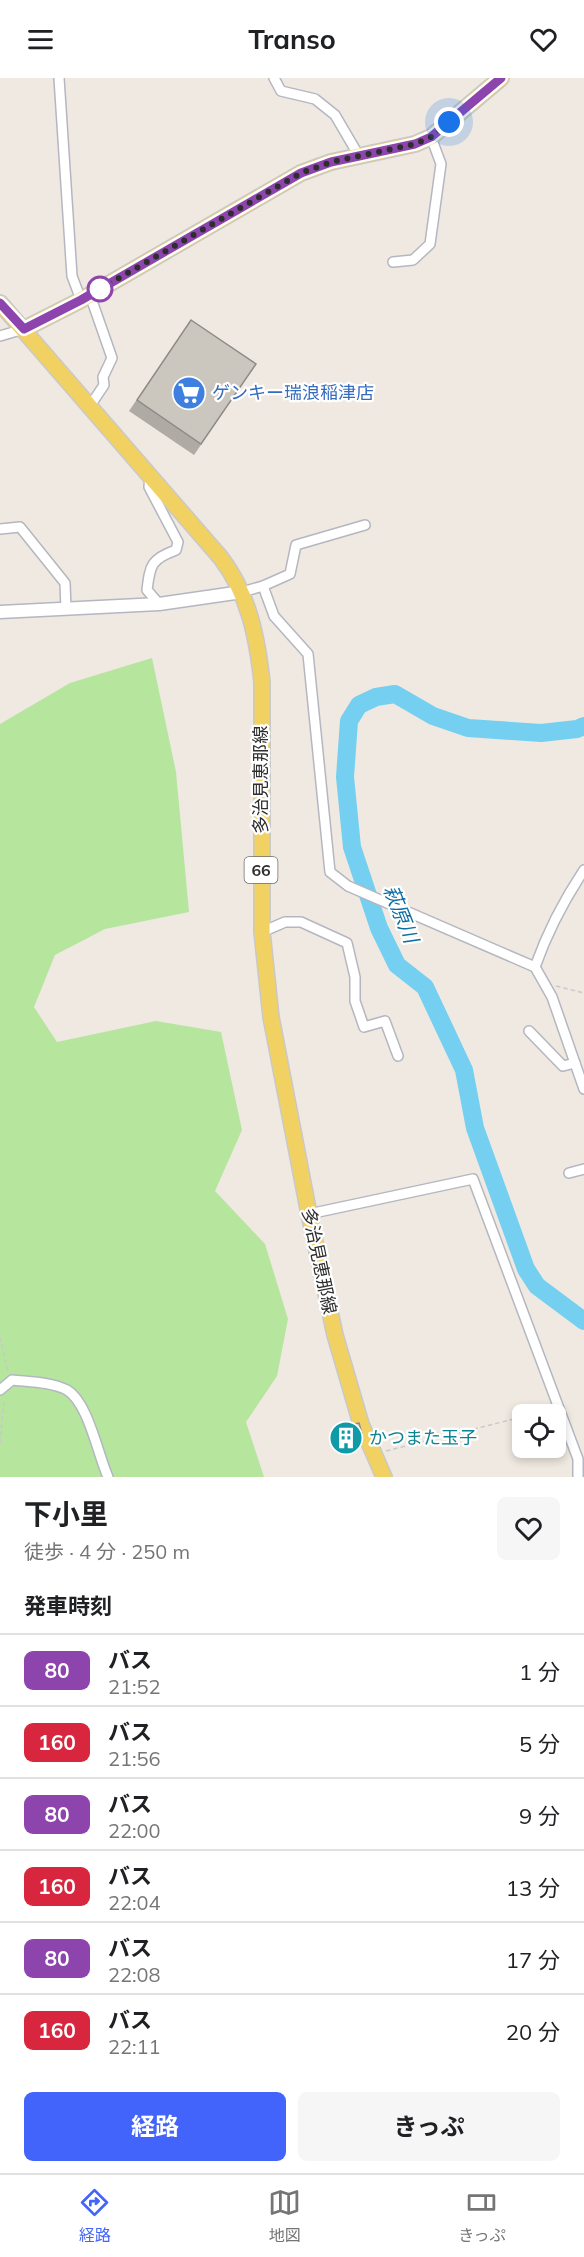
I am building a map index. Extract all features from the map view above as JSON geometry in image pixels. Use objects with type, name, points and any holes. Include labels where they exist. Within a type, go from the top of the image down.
[{"type":"main road","points":[[24,329],[86,297],[301,173],[331,162],[415,144],[431,137],[501,78]]},
{"type":"main road","name":"多治見恵那線","points":[[0,303],[221,558],[242,592],[254,629],[262,682],[262,932],[274,1040],[309,1214],[346,1380],[360,1424],[384,1477]]},
{"type":"street","points":[[59,78],[72,276],[86,297],[112,358],[103,377],[105,385],[90,406]]},
{"type":"street","points":[[274,78],[282,91],[315,99],[335,115],[360,156]]},
{"type":"street","points":[[393,262],[413,260],[430,244],[441,164],[431,137]]},
{"type":"street","points":[[0,336],[24,329]]},
{"type":"street","points":[[150,476],[148,487],[178,542],[176,550],[158,557],[149,569],[147,590],[159,604]]},
{"type":"street","points":[[0,612],[159,604],[242,592],[290,574],[297,545],[365,525]]},
{"type":"street","points":[[0,529],[20,527],[65,583],[66,609]]},
{"type":"street","points":[[263,586],[274,616],[308,654],[330,872],[348,886],[535,967],[552,997],[584,1089]]},
{"type":"street","points":[[535,967],[542,945],[584,870]]},
{"type":"street","points":[[262,932],[285,922],[301,922],[347,943],[356,977],[355,1001],[364,1027],[385,1021],[398,1056]]},
{"type":"street","points":[[529,1031],[563,1066],[575,1063]]},
{"type":"street","points":[[569,1173],[584,1169]]},
{"type":"street","points":[[309,1214],[473,1179],[557,1404]]},
{"type":"street","points":[[6,1385],[39,1383],[68,1391],[87,1416],[108,1477]]},
{"type":"street","points":[[566,1428],[578,1459],[578,1477]]},
{"type":"path","points":[[544,984],[584,993]]},
{"type":"path","points":[[0,1336],[4,1352],[6,1385],[0,1443]]},
{"type":"path","points":[[0,1351],[4,1352]]},
{"type":"path","points":[[374,1455],[512,1420]]},
{"type":"green space","points":[[152,658],[176,772],[189,912],[105,929],[55,955],[34,1007],[57,1042],[156,1021],[221,1032],[242,1130],[215,1191],[265,1244],[288,1319],[277,1376],[246,1422],[264,1477],[0,1477],[0,724],[70,683]]},
{"type":"building","name":"ゲンキー瑞浪稲津店","points":[[191,320],[256,364],[201,444],[137,400]]},
{"type":"building","points":[[359,1423],[362,1434],[342,1437],[340,1426]]},
{"type":"waterway","name":"萩原川","points":[[584,726],[577,729],[541,733],[468,728],[433,716],[395,694],[376,697],[359,705],[349,721],[345,777],[352,847],[379,928],[397,965],[425,987],[464,1070],[475,1128],[526,1269],[537,1286],[584,1321]]},
{"type":"bus line","name":"80","points":[[0,303],[24,329],[81,300],[301,173],[331,162],[415,144],[431,137],[501,78]]},
{"type":"place","name":"ゲンキー瑞浪稲津店","points":[[189,393]]},
{"type":"place","name":"かつまた玉子","points":[[346,1438]]},
{"type":"route","points":[[100,289],[301,173],[331,162],[415,144],[431,137],[449,122]]}]
